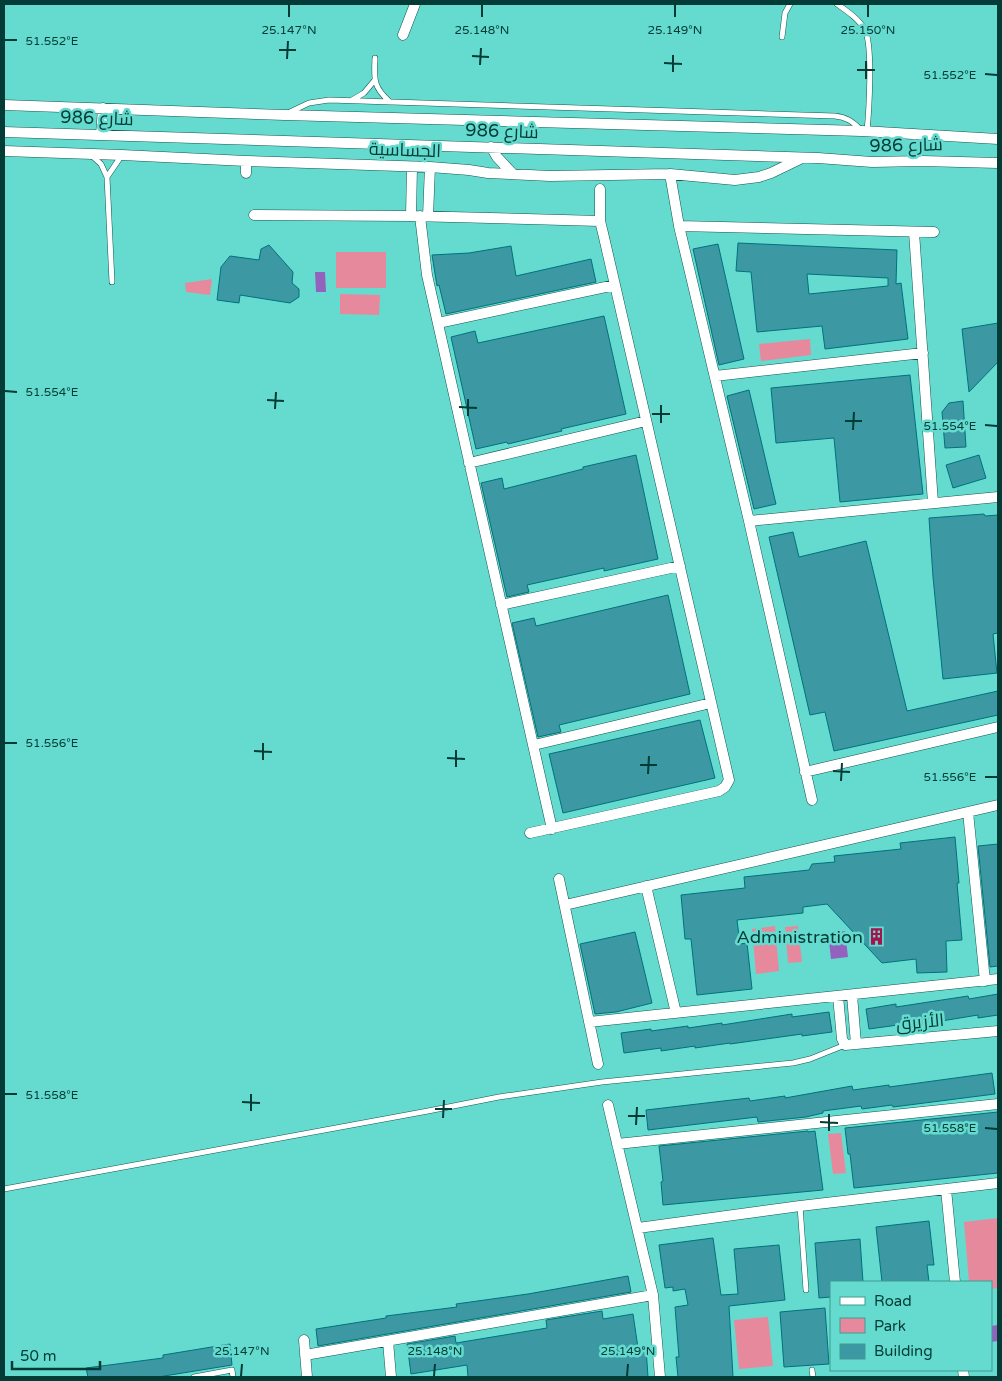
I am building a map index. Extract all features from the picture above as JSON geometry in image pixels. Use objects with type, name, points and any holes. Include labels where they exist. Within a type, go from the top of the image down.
[{"type":"street","points":[[403,35],[415,4]]},
{"type":"street","name":"شارع 986","points":[[4,105],[285,115],[865,131],[995,137]]},
{"type":"street","points":[[101,135],[102,108]]},
{"type":"street","name":"شارع 986","points":[[4,132],[491,147],[872,162],[998,162]]},
{"type":"street","points":[[491,147],[513,174]]},
{"type":"street","name":"الجساسية","points":[[4,151],[122,154],[246,162],[430,167],[550,176],[670,174],[722,179],[747,179],[771,173],[801,158]]},
{"type":"street","points":[[246,162],[246,173]]},
{"type":"street","points":[[412,167],[427,275],[552,829]]},
{"type":"street","points":[[419,216],[430,167]]},
{"type":"street","points":[[670,174],[679,226],[749,521],[812,800]]},
{"type":"street","points":[[530,834],[719,791],[725,787],[729,780],[600,221],[600,189]]},
{"type":"street","points":[[254,216],[419,216],[600,221]]},
{"type":"street","points":[[679,226],[934,232]]},
{"type":"street","points":[[914,232],[933,502]]},
{"type":"street","points":[[438,324],[615,285]]},
{"type":"street","points":[[715,376],[923,353]]},
{"type":"street","points":[[469,463],[646,421]]},
{"type":"street","points":[[749,521],[998,497]]},
{"type":"street","points":[[501,606],[680,566]]},
{"type":"street","points":[[534,744],[711,703]]},
{"type":"street","points":[[805,772],[998,727]]},
{"type":"street","points":[[565,905],[998,805]]},
{"type":"street","points":[[968,812],[985,981]]},
{"type":"street","points":[[559,879],[598,1064]]},
{"type":"street","points":[[646,886],[676,1013]]},
{"type":"street","points":[[589,1022],[998,979]]},
{"type":"street","points":[[852,995],[856,1044]]},
{"type":"street","points":[[838,996],[842,1039],[845,1044]]},
{"type":"street","name":"الأزيرق","points":[[845,1044],[998,1031]]},
{"type":"street","points":[[618,1144],[998,1104]]},
{"type":"street","points":[[608,1105],[638,1228],[652,1296],[660,1377]]},
{"type":"street","points":[[638,1228],[800,1206],[998,1183]]},
{"type":"street","points":[[946,1189],[954,1281]]},
{"type":"street","points":[[305,1355],[652,1296]]},
{"type":"street","points":[[304,1340],[307,1377]]},
{"type":"street","points":[[388,1341],[392,1377]]},
{"type":"lane","points":[[782,37],[784,13],[790,4]]},
{"type":"lane","points":[[285,115],[316,101],[350,100],[835,116],[844,117],[865,131],[869,105],[867,35],[858,21],[837,4]]},
{"type":"lane","points":[[375,58],[374,81],[390,102]]},
{"type":"lane","points":[[350,100],[364,92],[374,81]]},
{"type":"lane","points":[[91,154],[100,164],[107,177],[112,282]]},
{"type":"lane","points":[[107,177],[122,154]]},
{"type":"lane","points":[[4,1189],[428,1112],[499,1097],[602,1082],[793,1063],[818,1056],[845,1044]]},
{"type":"lane","points":[[800,1206],[806,1290]]},
{"type":"lane","points":[[194,1377],[232,1370],[233,1377]]},
{"type":"lane","points":[[812,1370],[813,1377]]},
{"type":"green space","points":[[336,252],[386,252],[386,288],[336,288]]},
{"type":"green space","points":[[212,279],[210,295],[186,292],[185,283]]},
{"type":"green space","points":[[340,294],[380,295],[379,315],[340,314]]},
{"type":"green space","points":[[810,339],[811,355],[761,361],[759,344]]},
{"type":"green space","points":[[775,926],[779,971],[756,974],[752,929]]},
{"type":"green space","points":[[798,926],[802,962],[788,963],[785,927]]},
{"type":"green space","points":[[841,1133],[846,1173],[833,1174],[828,1134]]},
{"type":"green space","points":[[998,1218],[998,1288],[992,1289],[992,1281],[969,1281],[964,1222]]},
{"type":"green space","points":[[768,1317],[773,1366],[739,1369],[734,1320]]},
{"type":"shaded area","points":[[315,272],[325,272],[326,292],[316,292]]},
{"type":"shaded area","points":[[845,931],[848,957],[831,959],[828,933]]},
{"type":"shaded area","points":[[998,1325],[998,1341],[992,1342],[992,1326]]},
{"type":"building","points":[[738,243],[897,250],[896,284],[901,283],[908,339],[825,349],[822,326],[757,332],[751,272],[736,271]],"holes":[[[807,274],[888,278],[888,286],[809,294]]]},
{"type":"building","points":[[718,244],[744,359],[719,365],[693,249]]},
{"type":"building","points":[[269,245],[293,272],[292,283],[299,289],[299,297],[290,303],[240,295],[239,303],[217,300],[221,267],[230,256],[259,260],[261,249]]},
{"type":"building","points":[[511,246],[516,276],[591,259],[596,282],[446,314],[439,285],[437,286],[432,255],[469,253]]},
{"type":"building","points":[[604,316],[626,414],[508,444],[507,442],[476,449],[451,337],[475,331],[478,343]]},
{"type":"building","points":[[998,323],[998,362],[969,392],[962,329]]},
{"type":"building","points":[[910,375],[923,494],[840,502],[834,438],[776,443],[771,388]]},
{"type":"building","points":[[749,390],[776,504],[754,509],[727,396]]},
{"type":"building","points":[[963,401],[966,447],[945,448],[942,412],[949,403]]},
{"type":"building","points":[[636,455],[658,559],[604,571],[604,568],[527,585],[529,592],[507,597],[481,483],[502,478],[504,489],[583,469],[583,467]]},
{"type":"building","points":[[979,455],[986,478],[953,488],[946,465]]},
{"type":"building","points":[[984,514],[985,516],[998,515],[998,633],[993,634],[997,673],[943,679],[929,518]]},
{"type":"building","points":[[793,532],[799,557],[866,541],[907,711],[998,691],[998,715],[834,751],[825,712],[810,715],[769,537]]},
{"type":"building","points":[[668,595],[690,694],[559,725],[561,732],[538,737],[512,623],[534,618],[536,626]]},
{"type":"building","points":[[700,720],[715,778],[563,813],[549,754]]},
{"type":"building","points":[[955,837],[962,940],[946,941],[947,972],[917,973],[916,959],[882,963],[827,904],[803,907],[803,913],[737,920],[740,944],[747,943],[752,989],[697,995],[691,939],[685,939],[681,895],[745,888],[744,877],[809,870],[812,864],[835,862],[834,856],[901,849],[900,843]]},
{"type":"building","points":[[998,844],[998,966],[990,967],[978,846]]},
{"type":"building","points":[[635,932],[652,1003],[616,1012],[595,1014],[580,944]]},
{"type":"building","points":[[998,994],[998,1015],[978,1018],[978,1015],[905,1027],[905,1024],[869,1029],[866,1009],[896,1004],[896,1007],[968,996],[969,999]]},
{"type":"building","points":[[829,1012],[832,1032],[695,1048],[695,1046],[661,1051],[661,1048],[624,1053],[621,1033],[688,1026],[688,1028],[722,1023],[722,1025],[792,1014],[792,1017]]},
{"type":"building","points":[[992,1073],[995,1094],[893,1107],[892,1105],[862,1109],[861,1106],[823,1111],[823,1113],[806,1117],[758,1122],[757,1117],[648,1130],[646,1110],[749,1098],[750,1101],[785,1096],[785,1098],[852,1086],[853,1090],[889,1085],[889,1087]]},
{"type":"building","points":[[998,1112],[998,1173],[854,1188],[845,1128]]},
{"type":"building","points":[[815,1131],[823,1190],[663,1205],[661,1182],[663,1181],[659,1146]]},
{"type":"building","points":[[929,1221],[934,1265],[927,1265],[929,1281],[882,1281],[876,1227]]},
{"type":"building","points":[[713,1238],[721,1295],[738,1294],[734,1249],[779,1245],[785,1300],[729,1306],[733,1377],[678,1377],[676,1357],[679,1357],[675,1307],[688,1305],[685,1289],[673,1291],[673,1287],[665,1288],[659,1245]]},
{"type":"building","points":[[860,1239],[863,1281],[830,1281],[830,1297],[819,1298],[815,1243]]},
{"type":"building","points":[[628,1276],[631,1292],[318,1346],[316,1329],[386,1318],[386,1316],[457,1307],[456,1304],[528,1294]]},
{"type":"building","points":[[825,1308],[829,1364],[784,1367],[780,1312]]},
{"type":"building","points":[[602,1311],[603,1319],[633,1314],[638,1348],[646,1348],[648,1377],[468,1377],[467,1365],[411,1374],[407,1344],[455,1336],[456,1343],[547,1328],[546,1320]]},
{"type":"building","points":[[230,1344],[232,1365],[158,1377],[88,1377],[86,1368],[163,1358],[163,1355]]},
{"type":"place","name":"Administration","points":[[877,937]]}]
